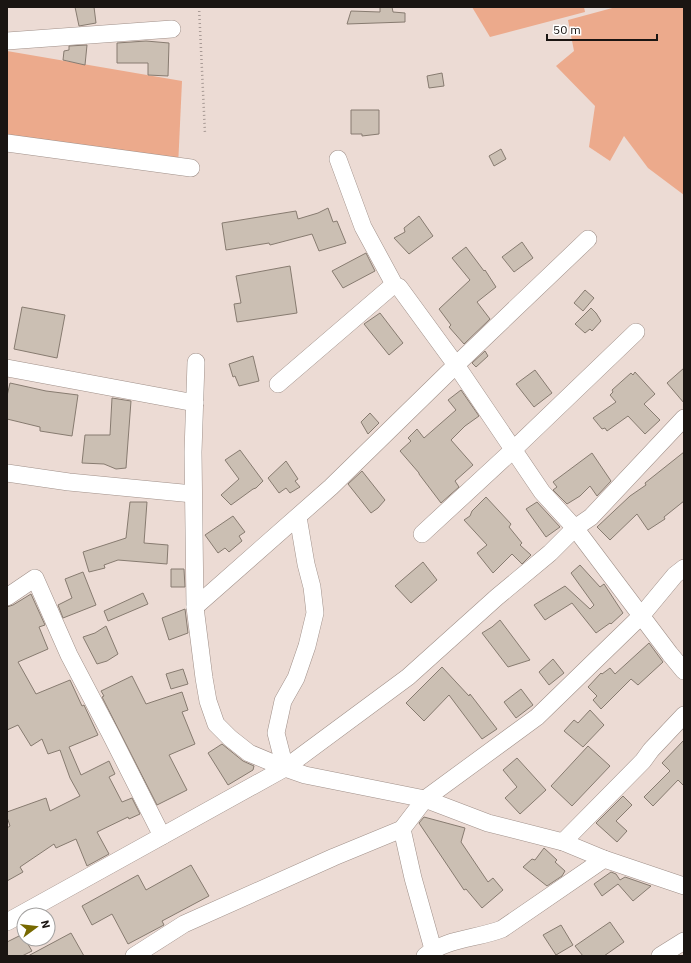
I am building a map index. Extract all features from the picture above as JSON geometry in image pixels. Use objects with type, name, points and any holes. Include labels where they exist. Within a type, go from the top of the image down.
[{"type":"street","points":[[7,42],[172,29]]},
{"type":"street","points":[[7,143],[190,168]]},
{"type":"street","points":[[338,160],[363,227],[395,286]]},
{"type":"street","points":[[195,607],[331,487],[588,239]]},
{"type":"street","points":[[278,384],[391,287],[400,287],[456,365],[542,492],[575,528],[684,671]]},
{"type":"street","points":[[422,534],[513,450],[636,332]]},
{"type":"street","points":[[196,362],[193,494],[195,607],[208,701],[216,724],[230,738],[249,753],[305,775],[425,799],[488,823],[563,842],[684,886]]},
{"type":"street","points":[[7,368],[195,403]]},
{"type":"street","points":[[7,922],[285,768],[408,677],[497,597],[550,553],[575,528],[591,517],[684,418]]},
{"type":"street","points":[[7,473],[69,482],[193,494]]},
{"type":"street","points":[[285,768],[276,733],[283,702],[296,678],[307,646],[315,613],[312,587],[306,564],[298,517]]},
{"type":"street","points":[[134,956],[184,924],[334,857],[402,829],[425,799],[537,717],[641,616],[676,575],[684,568]]},
{"type":"street","points":[[7,597],[35,578],[69,655],[162,836]]},
{"type":"street","points":[[563,842],[643,761],[651,750],[684,715]]},
{"type":"street","points":[[402,829],[430,954],[450,943],[502,929],[604,858]]},
{"type":"street","points":[[660,956],[684,941]]},
{"type":"path","points":[[199,7],[205,134]]},
{"type":"shaded area","points":[[472,7],[584,7],[585,12],[490,37]]},
{"type":"shaded area","points":[[616,7],[684,7],[684,195],[648,168],[624,136],[610,161],[589,147],[595,106],[556,66],[574,51],[568,20]]},
{"type":"shaded area","points":[[7,51],[182,81],[178,167],[7,136]]},
{"type":"building","points":[[75,7],[94,7],[96,23],[79,26]]},
{"type":"building","points":[[380,7],[392,7],[393,12],[405,13],[405,22],[347,24],[351,11],[380,12]]},
{"type":"building","points":[[146,41],[169,43],[168,76],[148,75],[148,63],[117,63],[117,43]]},
{"type":"building","points":[[87,45],[85,65],[63,60],[64,51],[69,50],[69,46]]},
{"type":"building","points":[[442,73],[444,86],[429,88],[427,76]]},
{"type":"building","points":[[351,110],[379,110],[379,134],[362,136],[362,134],[351,134]]},
{"type":"building","points":[[501,149],[506,159],[494,166],[489,156]]},
{"type":"building","points":[[328,208],[333,222],[337,221],[346,243],[319,251],[312,234],[270,245],[269,243],[226,250],[222,223],[296,211],[298,219],[318,213]]},
{"type":"building","points":[[419,216],[433,236],[409,254],[394,238],[405,232],[404,228]]},
{"type":"building","points":[[522,242],[533,258],[514,272],[502,257]]},
{"type":"building","points":[[466,247],[484,271],[485,270],[496,287],[477,302],[490,319],[464,344],[449,327],[451,325],[439,309],[470,280],[452,258]]},
{"type":"building","points":[[366,253],[375,271],[343,288],[332,271]]},
{"type":"building","points":[[290,266],[297,313],[237,322],[234,304],[241,303],[236,276]]},
{"type":"building","points":[[585,290],[594,298],[583,311],[574,303]]},
{"type":"building","points":[[22,307],[65,315],[57,358],[14,349]]},
{"type":"building","points":[[591,308],[601,321],[592,331],[590,329],[585,333],[575,324]]},
{"type":"building","points":[[380,313],[403,343],[389,355],[364,324]]},
{"type":"building","points":[[485,351],[488,356],[476,367],[472,363]]},
{"type":"building","points":[[253,356],[259,381],[239,386],[235,376],[233,377],[229,364]]},
{"type":"building","points":[[684,368],[684,403],[667,383]]},
{"type":"building","points":[[535,370],[552,393],[534,407],[516,384]]},
{"type":"building","points":[[635,372],[655,394],[644,404],[660,420],[645,434],[628,416],[607,431],[605,428],[602,429],[593,418],[616,402],[610,395],[613,392],[612,390],[631,373],[633,375]]},
{"type":"building","points":[[10,383],[46,391],[78,395],[72,436],[40,431],[40,427],[7,419],[7,396]]},
{"type":"building","points":[[461,390],[479,416],[465,426],[451,440],[473,465],[455,481],[459,487],[441,503],[419,473],[400,451],[411,441],[408,438],[417,429],[424,438],[456,410],[448,400]]},
{"type":"building","points":[[112,398],[131,401],[126,468],[116,469],[104,464],[82,463],[85,435],[110,435]]},
{"type":"building","points":[[370,413],[379,423],[368,434],[361,422]]},
{"type":"building","points":[[240,450],[263,481],[256,488],[231,505],[221,495],[239,479],[225,460]]},
{"type":"building","points":[[684,452],[684,501],[664,517],[665,519],[648,530],[637,514],[610,540],[597,527],[630,496],[646,485],[645,483]]},
{"type":"building","points":[[592,453],[611,481],[597,496],[590,486],[580,496],[567,504],[553,490],[557,487],[553,482]]},
{"type":"building","points":[[286,461],[298,479],[295,481],[300,487],[290,493],[286,488],[279,493],[268,478]]},
{"type":"building","points":[[362,471],[385,500],[371,513],[348,484]]},
{"type":"building","points":[[486,497],[511,524],[509,527],[522,543],[520,545],[531,555],[522,564],[512,554],[493,573],[477,553],[487,545],[464,520],[470,516],[472,511]]},
{"type":"building","points":[[130,502],[147,502],[144,543],[168,545],[167,564],[118,560],[104,565],[105,568],[89,572],[83,552],[126,538]]},
{"type":"building","points":[[537,502],[560,527],[546,537],[526,509]]},
{"type":"building","points":[[233,516],[245,532],[239,536],[242,541],[229,552],[225,548],[218,553],[205,535]]},
{"type":"building","points":[[423,562],[437,580],[411,603],[395,586]]},
{"type":"building","points":[[580,565],[600,587],[604,584],[623,613],[611,624],[610,623],[596,633],[572,603],[545,620],[534,605],[565,586],[590,609],[594,605],[571,573]]},
{"type":"building","points":[[171,569],[184,569],[185,587],[171,587]]},
{"type":"building","points":[[83,572],[96,605],[63,618],[58,605],[72,598],[65,579]]},
{"type":"building","points":[[143,593],[148,604],[108,621],[104,611]]},
{"type":"building","points":[[31,594],[45,625],[39,627],[48,649],[18,662],[36,694],[70,680],[98,735],[69,747],[81,775],[109,761],[115,774],[109,777],[122,802],[132,798],[140,814],[129,819],[128,817],[97,832],[109,854],[87,866],[76,839],[56,848],[54,844],[20,867],[23,872],[7,881],[7,828],[10,826],[7,812],[46,798],[50,811],[80,796],[70,778],[60,750],[48,754],[42,739],[31,746],[18,725],[7,730],[7,607]]},
{"type":"building","points":[[185,609],[188,633],[169,640],[162,618]]},
{"type":"building","points":[[500,620],[530,660],[508,667],[482,633]]},
{"type":"building","points":[[106,626],[118,654],[107,661],[97,664],[83,637],[95,633]]},
{"type":"building","points":[[649,643],[663,662],[638,685],[631,679],[601,709],[593,700],[597,696],[588,687],[601,673],[602,674],[610,668],[615,674]]},
{"type":"building","points":[[553,659],[564,673],[549,685],[539,672]]},
{"type":"building","points":[[442,667],[469,696],[470,694],[497,729],[482,739],[449,695],[424,721],[406,703]]},
{"type":"building","points":[[183,669],[188,684],[171,689],[166,674]]},
{"type":"building","points":[[132,676],[146,704],[182,692],[188,710],[182,712],[195,744],[169,755],[187,790],[157,805],[102,697],[104,696],[101,691]]},
{"type":"building","points":[[521,689],[533,705],[516,718],[504,702]]},
{"type":"building","points":[[590,710],[604,725],[583,747],[564,731],[574,720],[578,723]]},
{"type":"building","points":[[684,740],[684,786],[678,780],[653,806],[644,797],[670,771],[662,763]]},
{"type":"building","points":[[222,744],[243,761],[254,766],[253,770],[228,785],[208,753]]},
{"type":"building","points":[[588,746],[610,766],[572,806],[551,786]]},
{"type":"building","points":[[517,758],[546,790],[520,814],[505,798],[517,787],[503,770]]},
{"type":"building","points":[[623,796],[632,805],[616,821],[627,831],[617,842],[596,823]]},
{"type":"building","points":[[424,817],[465,828],[461,842],[488,882],[493,878],[503,890],[482,908],[466,889],[464,890],[419,823]]},
{"type":"building","points":[[544,848],[557,860],[555,862],[565,871],[562,876],[547,886],[523,867],[532,859],[535,860]]},
{"type":"building","points":[[191,865],[209,896],[162,921],[164,925],[128,944],[112,914],[92,925],[82,906],[138,875],[146,890]]},
{"type":"building","points":[[611,872],[616,874],[620,880],[625,877],[651,886],[633,901],[618,884],[602,896],[594,884]]},
{"type":"building","points":[[610,922],[624,942],[604,956],[583,956],[575,946]]},
{"type":"building","points":[[561,925],[573,945],[556,955],[543,935]]},
{"type":"building","points":[[71,933],[84,956],[28,956],[45,947],[56,947],[56,941]]},
{"type":"building","points":[[16,938],[16,947],[30,947],[32,951],[22,956],[7,956],[7,942]]}]
